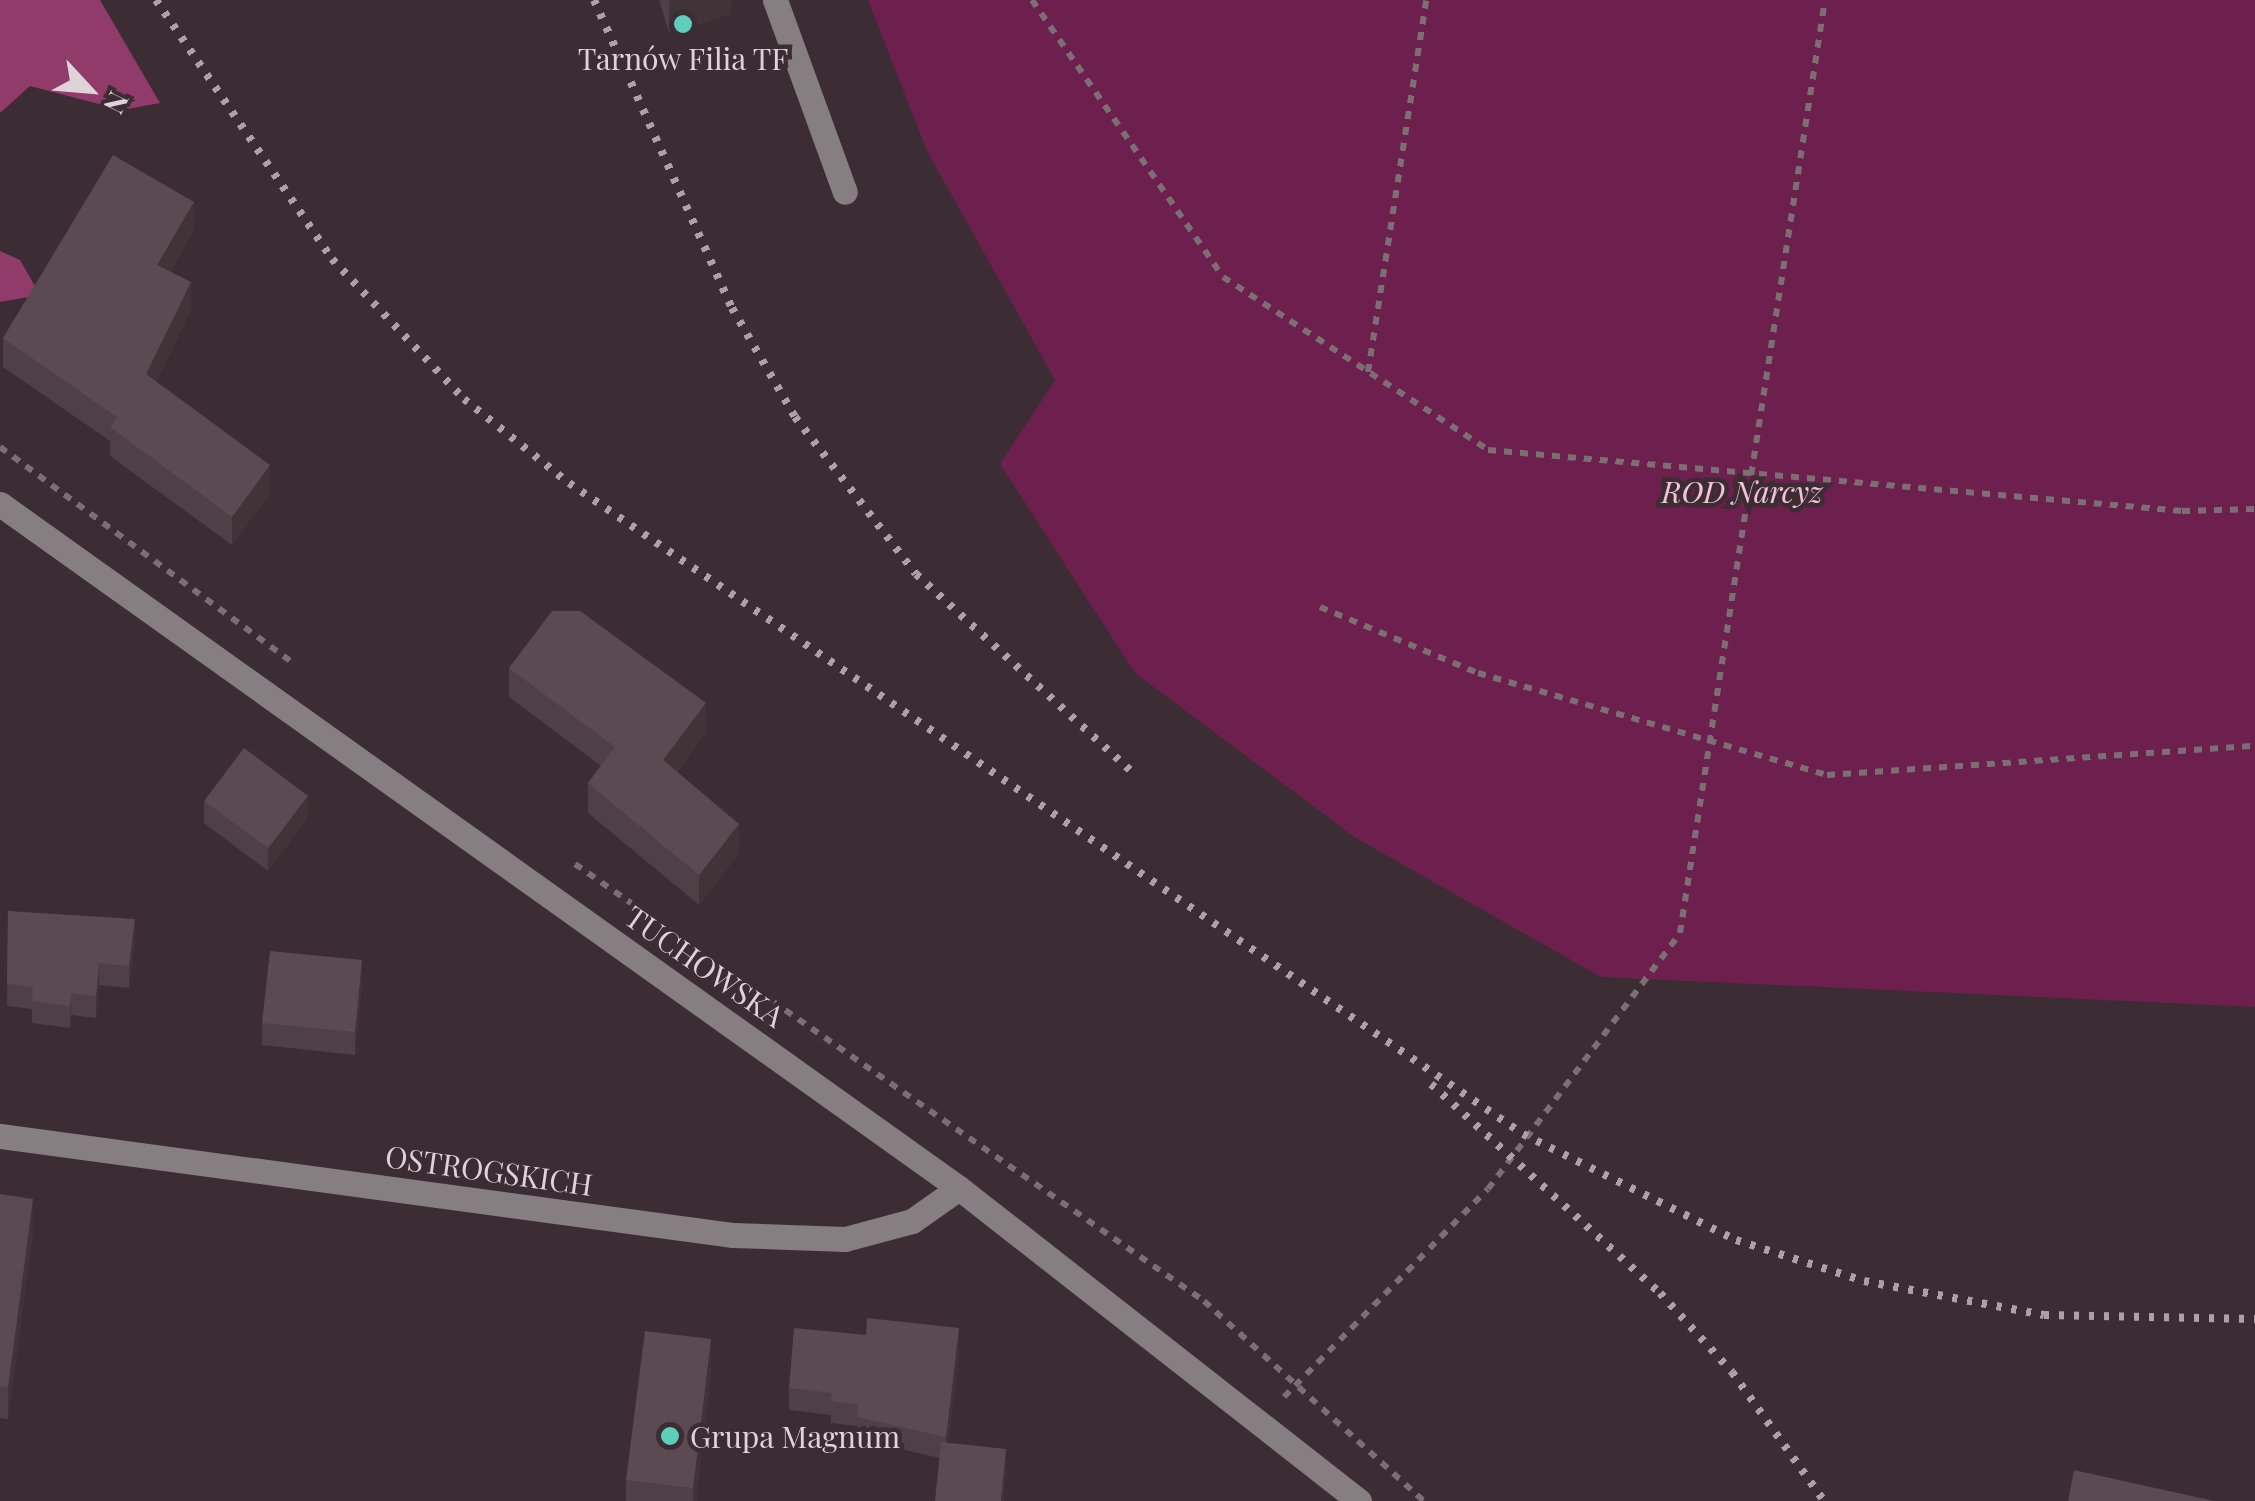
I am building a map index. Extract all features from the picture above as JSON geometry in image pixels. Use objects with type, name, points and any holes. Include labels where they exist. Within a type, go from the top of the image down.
[{"type":"street","points":[[776,0],[844,192]]},
{"type":"street","name":"TUCHOWSKA","points":[[0,504],[958,1188],[1262,1419],[1359,1501]]},
{"type":"street","name":"OSTROGSKICH","points":[[0,1136],[733,1235],[845,1238],[912,1220],[958,1188]]},
{"type":"path","points":[[1032,0],[1223,277],[1488,450],[2182,512],[2255,509]]},
{"type":"path","points":[[1368,372],[1426,0]]},
{"type":"path","points":[[1262,1419],[1488,1189],[1680,933],[1826,0]]},
{"type":"path","points":[[0,446],[298,666]]},
{"type":"path","points":[[1320,607],[1478,672],[1827,775],[2255,746]]},
{"type":"path","points":[[568,859],[1204,1301],[1424,1501]]},
{"type":"green space","name":"ROD Narcyz","points":[[868,0],[2255,0],[2255,1007],[1601,977],[1356,838],[1135,673],[1000,464],[1055,380],[927,151]]},
{"type":"shaded area","points":[[0,0],[100,0],[160,103],[122,110],[30,86],[0,113]]},
{"type":"shaded area","points":[[0,251],[20,260],[40,295],[0,302]]},
{"type":"building","points":[[113,155],[194,202],[157,265],[191,282],[146,374],[270,465],[232,517],[110,427],[117,417],[3,338]]},
{"type":"building","points":[[552,611],[580,611],[706,703],[663,760],[739,824],[699,875],[588,783],[615,747],[509,668]]},
{"type":"building","points":[[244,748],[308,796],[268,848],[204,801]]},
{"type":"building","points":[[8,911],[135,919],[129,966],[99,963],[96,996],[71,993],[70,1006],[32,1001],[33,987],[7,984]]},
{"type":"building","points":[[270,951],[362,960],[355,1032],[262,1023]]},
{"type":"building","points":[[0,1194],[33,1199],[8,1387],[0,1386]]},
{"type":"building","name":"Grupa Magnum","points":[[867,1318],[959,1328],[946,1437],[857,1417],[858,1404],[831,1401],[832,1393],[789,1388],[794,1328],[866,1335]]},
{"type":"building","name":"Grupa Magnum","points":[[645,1331],[711,1339],[693,1488],[626,1480]]},
{"type":"building","points":[[941,1442],[1006,1449],[1001,1501],[935,1501]]},
{"type":"building","points":[[2074,1470],[2214,1501],[2068,1501]]},
{"type":"railway","points":[[156,0],[332,259],[464,399],[569,483],[1523,1134],[1736,1240],[1864,1281],[2044,1315],[2255,1319]]},
{"type":"railway","points":[[594,0],[732,308],[795,417],[916,574],[1135,775]]},
{"type":"railway","points":[[1431,1084],[1660,1293],[1732,1372],[1824,1501]]},
{"type":"place","name":"Tarnów Filia TF","points":[[683,24]]},
{"type":"place","name":"Grupa Magnum","points":[[670,1436]]}]
